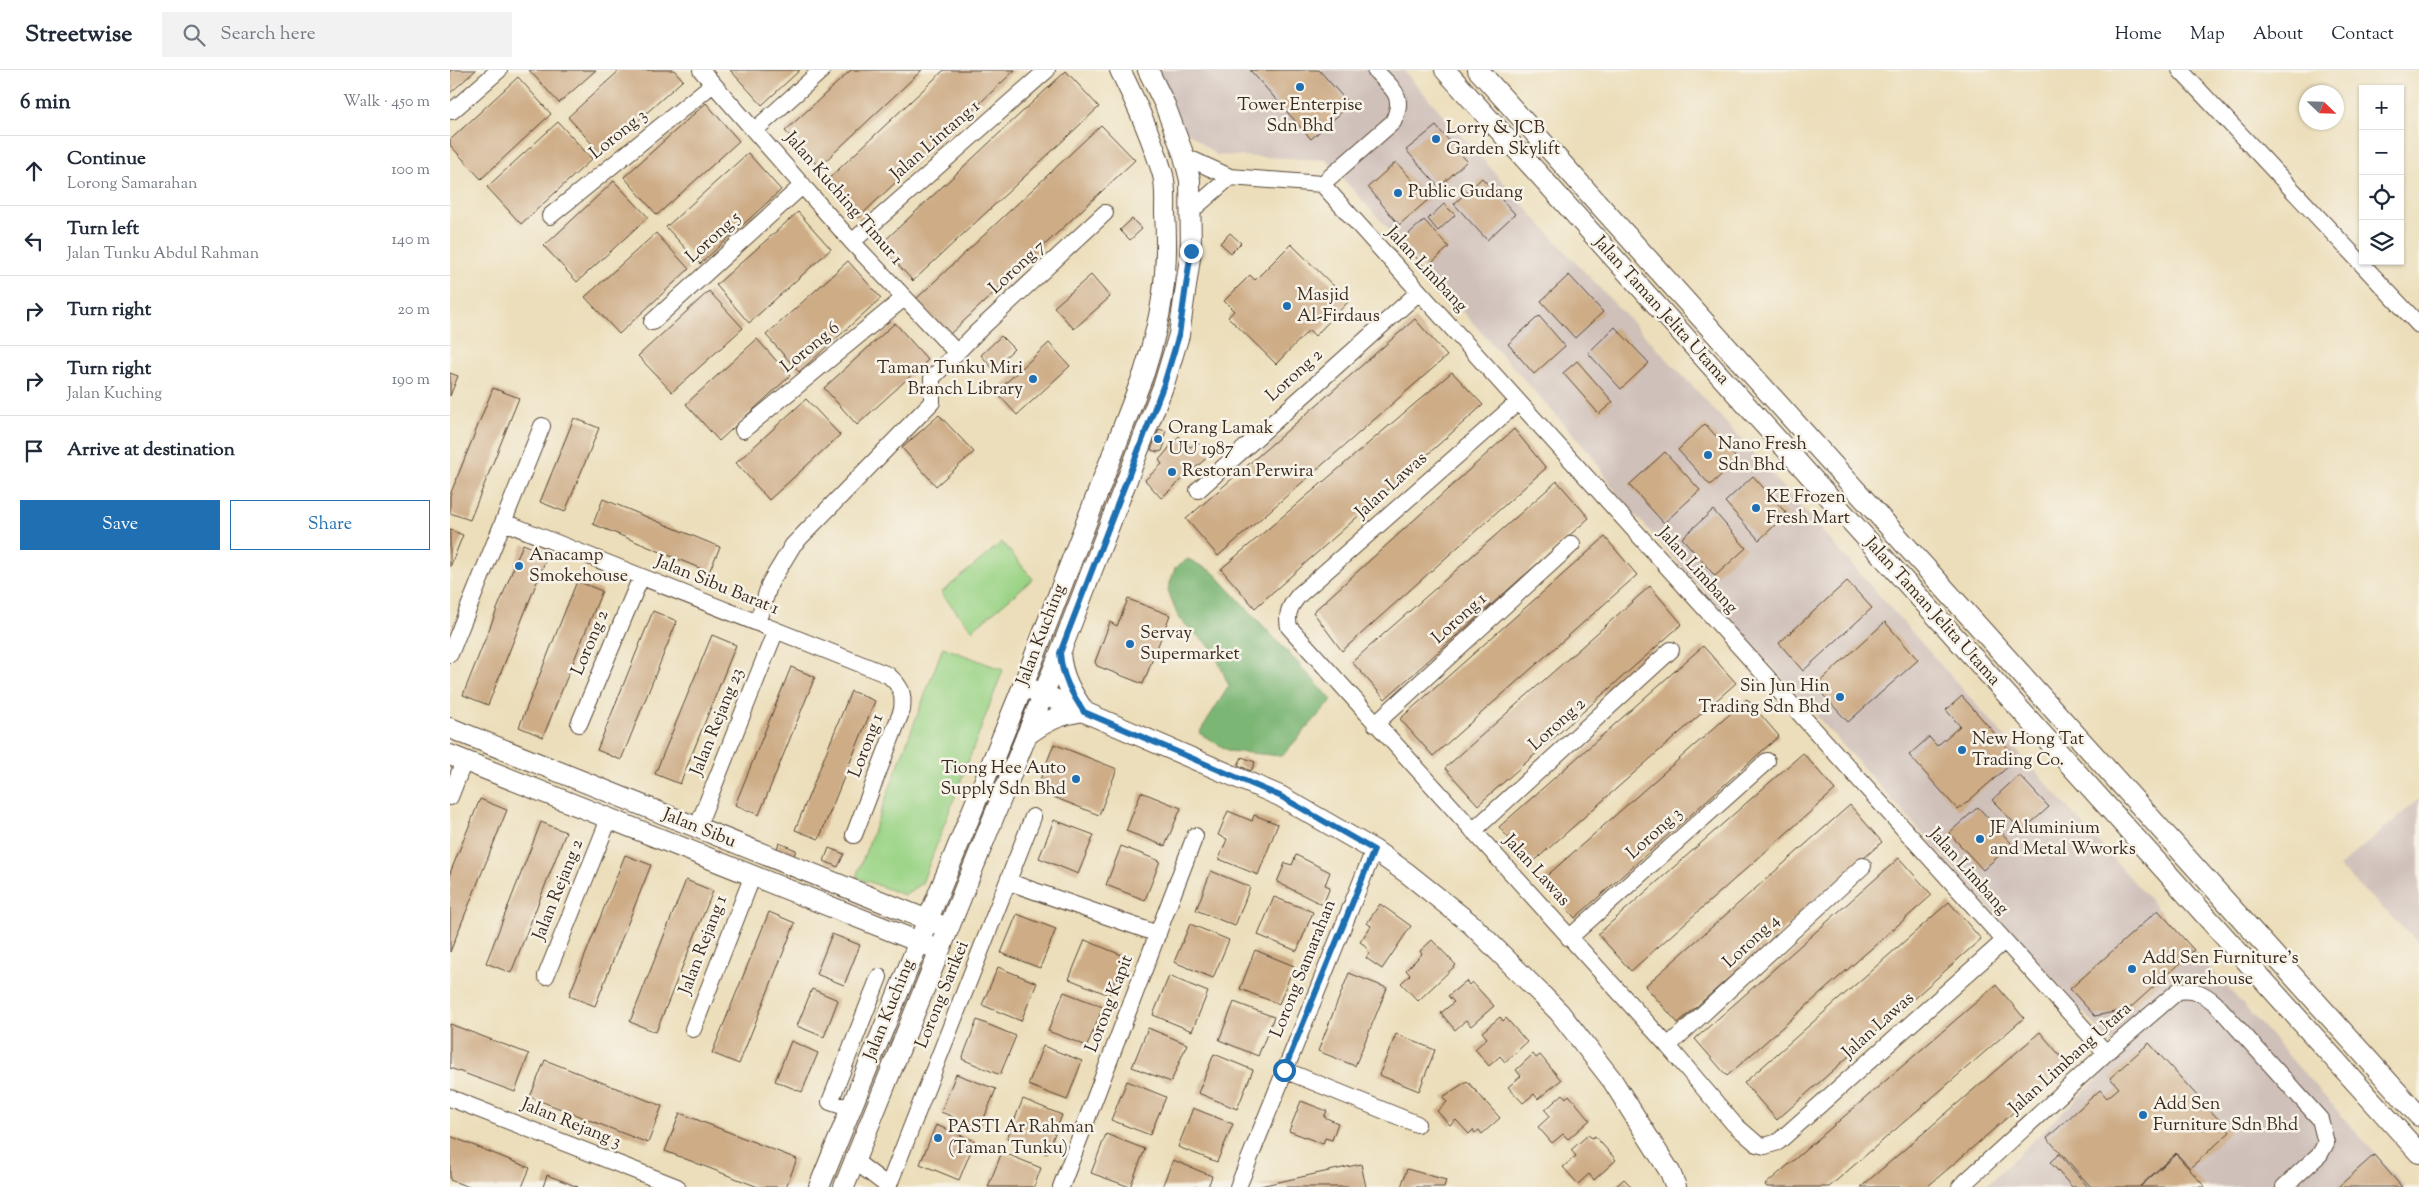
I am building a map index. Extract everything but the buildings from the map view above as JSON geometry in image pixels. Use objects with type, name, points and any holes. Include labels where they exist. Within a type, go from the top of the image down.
[{"type":"street","points":[[452,112],[500,70]]},
{"type":"street","name":"Jalan Kuching Timur 1","points":[[701,70],[852,242],[957,353]]},
{"type":"street","points":[[755,130],[822,70]]},
{"type":"street","name":"Jalan Lintang 1","points":[[852,242],[1047,70]]},
{"type":"street","name":"Jalan Kuching","points":[[819,1187],[1023,686],[1144,373],[1156,335],[1164,294],[1167,246],[1163,177],[1144,119],[1120,70]]},
{"type":"street","name":"Jalan Kuching","points":[[844,1187],[1060,653],[1164,384],[1179,335],[1191,251],[1190,180],[1184,156],[1165,105],[1148,70]]},
{"type":"street","points":[[1184,156],[1230,177],[1322,184],[1393,122],[1399,109],[1399,97],[1375,70]]},
{"type":"street","name":"Jalan Taman Jelita Utama","points":[[1445,70],[2419,1153]]},
{"type":"street","name":"Jalan Taman Jelita Utama","points":[[1478,70],[2419,1116]]},
{"type":"street","points":[[2180,70],[2419,325]]},
{"type":"street","name":"Lorong 3","points":[[550,216],[713,84]]},
{"type":"street","points":[[1191,211],[1230,177]]},
{"type":"street","name":"Jalan Limbang","points":[[1322,184],[2106,1053]]},
{"type":"street","name":"Lorong 5","points":[[652,322],[803,185]]},
{"type":"street","name":"Lorong 7","points":[[757,623],[770,583],[793,545],[932,402],[932,378],[1105,213]]},
{"type":"street","name":"Lorong 2","points":[[1198,490],[1419,292]]},
{"type":"street","name":"Lorong 6","points":[[743,430],[904,298]]},
{"type":"street","name":"Jalan Lawas","points":[[1518,402],[1299,595],[1290,606],[1287,617],[1289,627],[1668,1046],[1734,1124],[1757,1144],[1772,1145],[1802,1123],[2004,941]]},
{"type":"street","points":[[450,654],[542,426]]},
{"type":"street","name":"Jalan Sibu Barat 1","points":[[504,522],[888,675]]},
{"type":"street","name":"Lorong 1","points":[[1375,724],[1572,544]]},
{"type":"street","name":"Lorong 2","points":[[579,724],[641,577]]},
{"type":"street","name":"Jalan Rejang 23","points":[[698,828],[776,630]]},
{"type":"street","name":"Lorong 2","points":[[1473,831],[1671,650]]},
{"type":"street","points":[[1060,653],[1061,669],[1066,684],[1084,712]]},
{"type":"street","name":"Lorong 1","points":[[854,835],[902,710],[904,697],[901,688],[888,675]]},
{"type":"street","points":[[1023,686],[1280,796],[1374,850],[1407,873],[1471,924],[1559,1012],[1612,1080],[1670,1172],[1676,1187]]},
{"type":"street","points":[[1026,736],[1050,719],[1066,713],[1084,712]]},
{"type":"street","name":"Jalan Sibu","points":[[450,728],[577,781],[949,929]]},
{"type":"street","points":[[450,797],[457,758]]},
{"type":"street","name":"Jalan Sibu","points":[[457,758],[940,950]]},
{"type":"street","name":"Lorong 3","points":[[1569,938],[1767,761]]},
{"type":"street","points":[[569,803],[577,781]]},
{"type":"street","name":"Lorong Sarikei","points":[[889,1187],[1033,817]]},
{"type":"street","name":"Jalan Rejang 2","points":[[546,976],[609,819]]},
{"type":"street","name":"Lorong Kapit","points":[[1061,1187],[1195,836]]},
{"type":"street","name":"Lorong Samarahan","points":[[1238,1187],[1374,850]]},
{"type":"street","name":"Lorong 4","points":[[1668,1046],[1863,866]]},
{"type":"street","name":"Jalan Rejang 1","points":[[693,1029],[753,875]]},
{"type":"street","points":[[1009,882],[1158,934]]},
{"type":"street","points":[[851,1109],[830,1102],[879,977]]},
{"type":"street","name":"Jalan Limbang Utara","points":[[1960,1187],[2106,1053],[2178,991],[2190,990],[2203,993],[2216,1004],[2320,1119],[2326,1143],[2320,1154],[2284,1187]]},
{"type":"street","points":[[1284,1070],[1417,1124]]},
{"type":"street","name":"Jalan Rejang 3","points":[[450,1098],[677,1187]]},
{"type":"street","points":[[855,1161],[889,1187]]},
{"type":"shaded area","points":[[1158,70],[1403,70],[1562,248],[1702,396],[2405,1187],[1985,1187],[2122,1055],[1619,497],[1590,453],[1326,160],[1216,155],[1182,127]]},
{"type":"shaded area","points":[[2419,799],[2419,943],[2339,867]]},
{"type":"green space","points":[[1002,542],[1033,579],[972,630],[941,593]]},
{"type":"green space","points":[[1188,559],[1213,572],[1332,700],[1282,756],[1229,751],[1199,733],[1229,686],[1213,649],[1179,619],[1168,590],[1175,568]]},
{"type":"green space","points":[[943,647],[1003,670],[922,883],[904,895],[856,877]]},
{"type":"place","name":"Tower Enterpise Sdn Bhd","points":[[1300,87]]},
{"type":"place","name":"Lorry & JCB Garden Skylift","points":[[1436,139]]},
{"type":"place","name":"Public Gudang","points":[[1398,193]]},
{"type":"place","name":"Masjid Al-Firdaus","points":[[1287,306]]},
{"type":"place","name":"Taman Tunku Miri Branch Library","points":[[1033,379]]},
{"type":"place","name":"Orang Lamak UU 1987","points":[[1158,439]]},
{"type":"place","name":"Nano Fresh Sdn Bhd","points":[[1708,455]]},
{"type":"place","name":"Restoran Perwira","points":[[1172,472]]},
{"type":"place","name":"KE Frozen Fresh Mart","points":[[1756,508]]},
{"type":"place","name":"Anacamp Smokehouse","points":[[519,566]]},
{"type":"place","name":"Servay Supermarket","points":[[1130,644]]},
{"type":"place","name":"Sin Jun Hin Trading Sdn Bhd","points":[[1840,697]]},
{"type":"place","name":"New Hong Tat Trading Co.","points":[[1962,750]]},
{"type":"place","name":"Tiong Hee Auto Supply Sdn Bhd","points":[[1076,779]]},
{"type":"place","name":"JF Aluminium and Metal Wworks","points":[[1980,839]]},
{"type":"place","name":"Add Sen Furniture's old warehouse","points":[[2132,969]]},
{"type":"place","name":"Add Sen Furniture Sdn Bhd","points":[[2143,1115]]},
{"type":"place","name":"PASTI Ar Rahman (Taman Tunku)","points":[[938,1138]]},
{"type":"route","points":[[1191,251],[1179,335],[1164,384],[1060,653],[1061,669],[1066,684],[1084,712],[1280,796],[1374,850],[1284,1070]]}]
